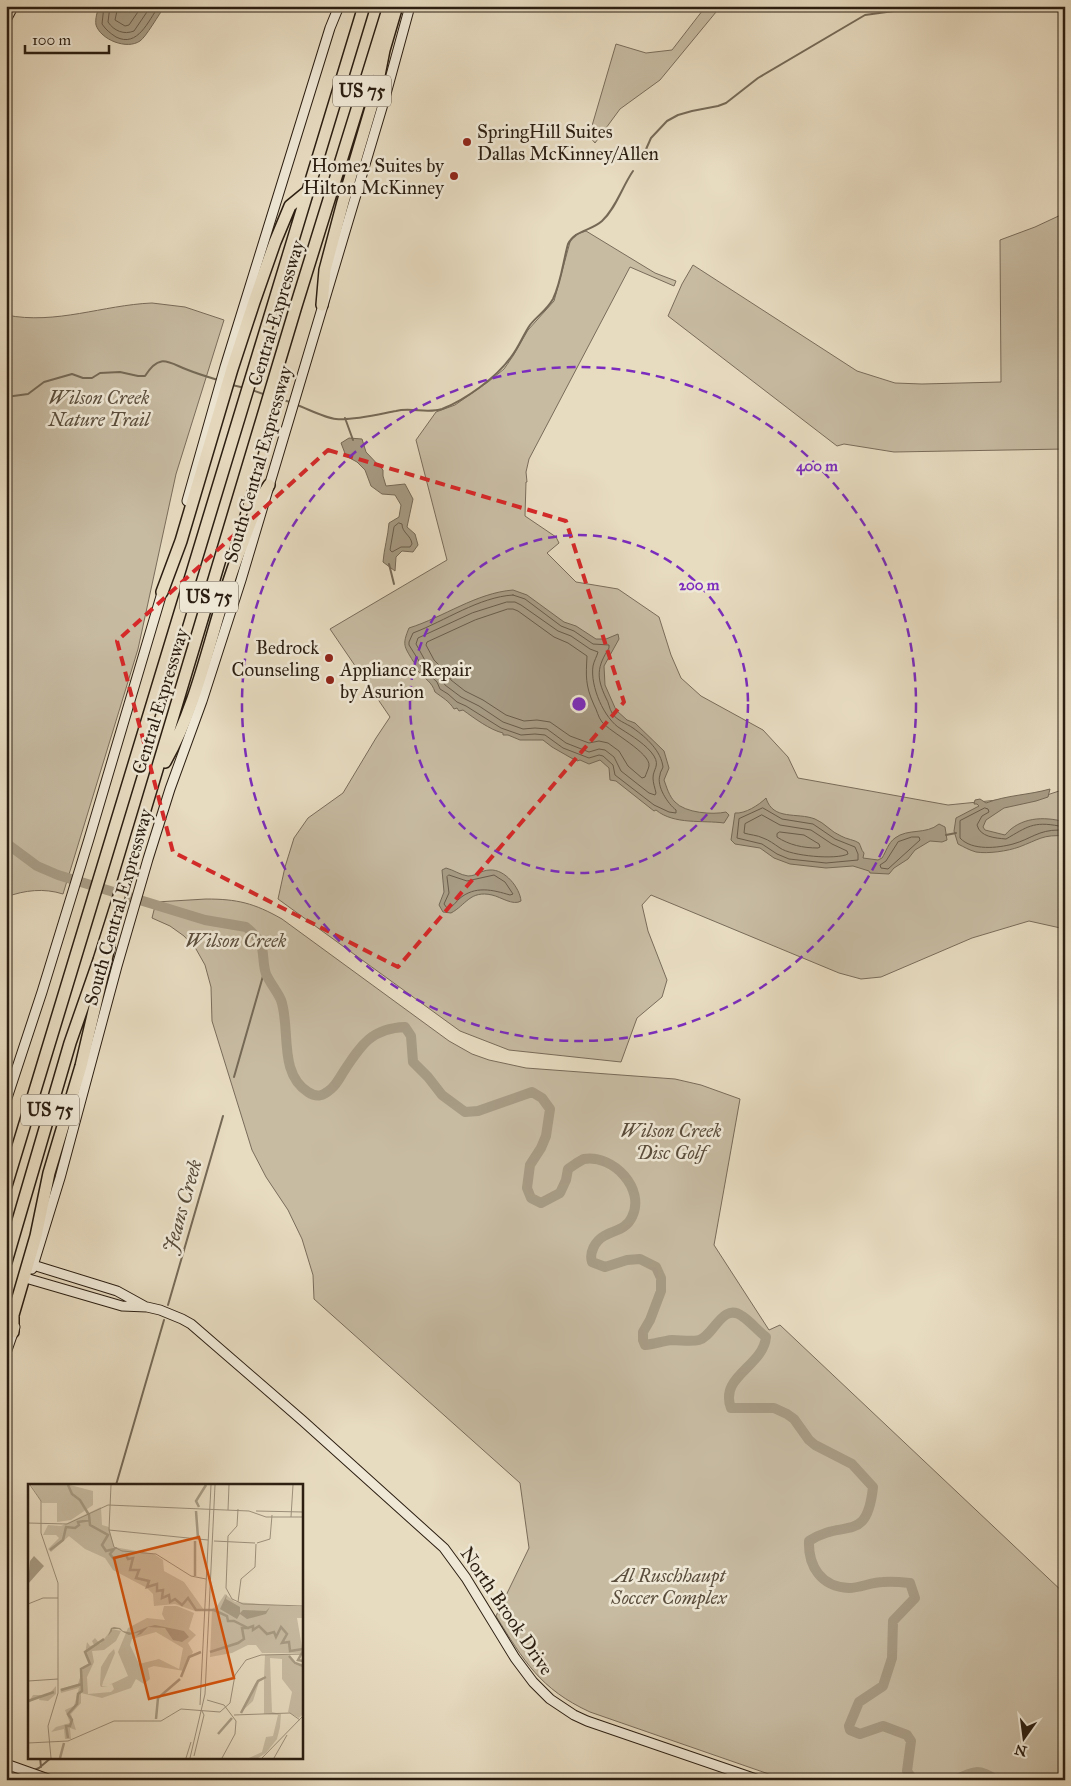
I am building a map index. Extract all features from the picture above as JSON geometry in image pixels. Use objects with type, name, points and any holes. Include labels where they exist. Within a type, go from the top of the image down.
[{"type":"highway","name":"Central Expressway","points":[[6,1186],[364,6]]},
{"type":"highway","name":"Central Expressway","points":[[107,963],[117,903],[274,380],[389,6]]},
{"type":"highway","points":[[322,305],[325,270],[376,91],[384,50],[396,6]]},
{"type":"highway","points":[[162,592],[181,541],[229,368],[290,206],[307,192]]},
{"type":"highway","points":[[153,783],[182,726],[197,685],[234,562],[259,500],[269,486]]},
{"type":"highway","points":[[13,1332],[13,1315],[36,1236],[49,1173],[81,1066],[107,963]]},
{"type":"highway","name":"US 75","points":[[6,1262],[70,1043],[107,963]]},
{"type":"main road","points":[[6,18],[13,6]]},
{"type":"main road","points":[[330,28],[334,6]]},
{"type":"main road","points":[[229,368],[330,28],[339,6]]},
{"type":"main road","name":"South Central Expressway","points":[[6,1353],[60,1178],[107,963],[148,859],[170,789],[217,655],[411,9]]},
{"type":"main road","points":[[6,1101],[56,947],[162,592]]},
{"type":"main road","name":"North Brook Drive","points":[[33,1266],[127,1295],[147,1307],[182,1319],[207,1337],[448,1553],[466,1578],[515,1658],[533,1682],[550,1699],[574,1715],[594,1724],[759,1780]]},
{"type":"main road","name":"North Brook Drive","points":[[29,1279],[122,1306],[147,1307]]},
{"type":"main road","points":[[88,1297],[91,1284]]},
{"type":"main road","points":[[6,1764],[47,1778]]},
{"type":"highlighted area","points":[[328,450],[566,521],[624,702],[398,967],[173,852],[117,641]]},
{"type":"green space","points":[[706,6],[721,6],[660,80],[620,109],[595,143],[589,136],[616,44],[646,53],[672,50]]},
{"type":"green space","points":[[1065,213],[1065,449],[894,452],[844,444],[837,446],[668,316],[682,284],[693,265],[857,371],[895,383],[1001,382],[1000,240]]},
{"type":"green space","points":[[586,231],[655,273],[676,281],[674,286],[630,267],[529,459],[526,472],[525,516],[556,537],[559,543],[547,553],[576,582],[618,589],[659,617],[671,655],[681,678],[701,696],[763,730],[788,757],[798,778],[948,805],[1047,795],[1065,789],[1065,929],[1029,921],[972,938],[881,977],[861,979],[839,973],[651,895],[642,905],[648,931],[667,980],[662,997],[637,1018],[621,1062],[509,1050],[460,1031],[278,899],[294,838],[308,818],[343,793],[390,717],[330,629],[447,560],[416,440],[436,412],[455,405],[504,369],[528,330],[554,301],[570,242],[575,235]]},
{"type":"green space","name":"Wilson Creek Nature Trail","points":[[152,303],[185,307],[224,320],[176,474],[138,649],[63,894],[49,891],[34,891],[6,897],[6,315],[43,318]]},
{"type":"green space","name":"Al Ruschhaupt Soccer Complex","points":[[206,899],[245,903],[263,909],[282,919],[449,1041],[472,1054],[489,1060],[526,1068],[675,1079],[701,1085],[740,1099],[714,1245],[769,1330],[780,1325],[1065,1594],[1065,1780],[786,1780],[590,1712],[558,1694],[535,1672],[515,1647],[496,1616],[529,1548],[520,1483],[314,1299],[313,1275],[302,1239],[288,1210],[266,1177],[252,1150],[212,1021],[211,987],[205,965],[196,949],[184,936],[170,926],[152,918],[156,902]]},
{"type":"water","points":[[100,6],[165,6],[143,39],[135,44],[122,44],[103,35],[96,25]]},
{"type":"water","points":[[349,438],[362,439],[366,452],[383,470],[386,486],[405,484],[413,499],[407,527],[415,534],[418,545],[413,552],[402,551],[396,557],[395,571],[383,562],[389,523],[399,517],[401,505],[395,495],[382,494],[371,486],[365,470],[357,462],[346,456],[341,443]]},
{"type":"water","points":[[513,590],[527,595],[564,622],[576,626],[596,639],[606,639],[618,634],[619,639],[604,666],[605,685],[616,710],[627,720],[635,723],[664,751],[669,768],[664,780],[675,802],[685,809],[692,811],[726,812],[729,815],[724,823],[680,820],[663,815],[656,810],[654,811],[616,781],[610,780],[609,768],[600,760],[589,764],[580,760],[577,761],[575,758],[573,759],[543,740],[520,740],[503,735],[503,733],[488,727],[463,710],[454,709],[435,692],[430,683],[418,671],[406,648],[405,638],[409,628],[473,600]]},
{"type":"water","points":[[1050,789],[1048,797],[1004,808],[986,820],[983,827],[985,830],[1005,835],[1025,821],[1049,819],[1065,822],[1065,836],[1041,838],[1004,851],[981,853],[958,844],[954,831],[956,818],[979,806],[974,804],[975,800],[980,799],[986,803]]},
{"type":"water","points":[[766,798],[769,805],[780,813],[815,819],[837,834],[859,843],[864,853],[863,858],[878,860],[882,858],[893,840],[900,835],[928,829],[939,824],[945,827],[947,840],[942,842],[930,841],[915,850],[908,859],[894,868],[889,874],[870,873],[853,866],[826,868],[790,864],[774,858],[760,848],[735,844],[731,840],[735,813],[752,808]]},
{"type":"water","points":[[446,868],[468,876],[487,870],[501,873],[515,885],[521,901],[507,901],[485,894],[473,896],[451,913],[443,912],[439,905],[444,892],[442,870]]},
{"type":"waterway","points":[[643,156],[651,138],[667,121],[678,115],[726,103],[758,78],[865,15],[930,6]]},
{"type":"waterway","points":[[297,405],[332,418],[350,419],[402,410],[431,411],[442,409],[470,394],[505,365],[530,325],[551,303],[558,286],[568,244],[571,239],[598,224],[607,216],[633,171]]},
{"type":"waterway","points":[[6,397],[28,394],[44,382],[72,374],[83,378],[92,378],[100,373],[120,372],[145,376],[155,364],[165,361],[218,380]]},
{"type":"waterway","points":[[232,385],[245,388]]},
{"type":"waterway","points":[[252,390],[266,395]]},
{"type":"waterway","points":[[273,397],[290,402]]},
{"type":"waterway","points":[[345,418],[353,440]]},
{"type":"waterway","points":[[389,564],[394,584]]},
{"type":"waterway","points":[[946,835],[956,833]]},
{"type":"waterway","name":"Wilson Creek","points":[[6,843],[37,866],[58,875],[205,920],[246,927],[260,942],[266,974],[281,1000],[284,1012],[287,1050],[293,1074],[299,1084],[311,1094],[323,1095],[333,1087],[356,1053],[368,1040],[384,1031],[405,1027],[411,1036],[413,1062],[442,1095],[465,1112],[478,1111],[532,1092],[542,1098],[550,1109],[546,1136],[530,1165],[527,1188],[531,1198],[541,1203],[560,1193],[566,1180],[568,1169],[584,1159],[606,1162],[624,1176],[631,1185],[634,1195],[635,1206],[632,1217],[626,1225],[598,1241],[592,1251],[591,1259],[592,1262],[605,1267],[627,1260],[640,1259],[656,1267],[661,1278],[661,1291],[650,1320],[643,1332],[645,1345],[672,1340],[699,1340],[729,1313],[742,1316],[766,1337],[758,1356],[736,1379],[731,1388],[729,1397],[731,1408],[774,1408],[787,1414],[794,1419],[809,1440],[852,1464],[873,1487],[870,1505],[865,1517],[859,1524],[822,1534],[809,1541],[809,1550],[818,1574],[831,1584],[839,1587],[853,1588],[886,1582],[910,1583],[915,1598],[893,1621],[892,1658],[883,1686],[859,1702],[849,1726],[850,1730],[860,1734],[883,1726],[907,1735],[911,1741],[907,1771],[913,1780]]},
{"type":"waterway","name":"Jeans Creek","points":[[234,1077],[265,969]]},
{"type":"waterway","name":"Jeans Creek","points":[[168,1305],[223,1116]]},
{"type":"waterway","name":"Jeans Creek","points":[[116,1484],[164,1320]]},
{"type":"waterway","name":"Jeans Creek","points":[[40,1758],[41,1767]]},
{"type":"waterway","name":"Jeans Creek","points":[[32,1771],[39,1768],[51,1758]]},
{"type":"waterway","name":"Wilson Creek","points":[[955,1780],[976,1772],[996,1780]]},
{"type":"waterway","name":"Jeans Creek","points":[[12,1780],[23,1774]]},
{"type":"place","name":"SpringHill Suites Dallas McKinney/Allen","points":[[467,142]]},
{"type":"place","name":"Home2 Suites by Hilton McKinney","points":[[454,176]]},
{"type":"place","name":"Bedrock Counseling","points":[[329,658]]},
{"type":"place","name":"Appliance Repair by Asurion","points":[[330,680]]},
{"type":"park label","name":"Wilson Creek Disc Golf","points":[[671,1141]]}]
